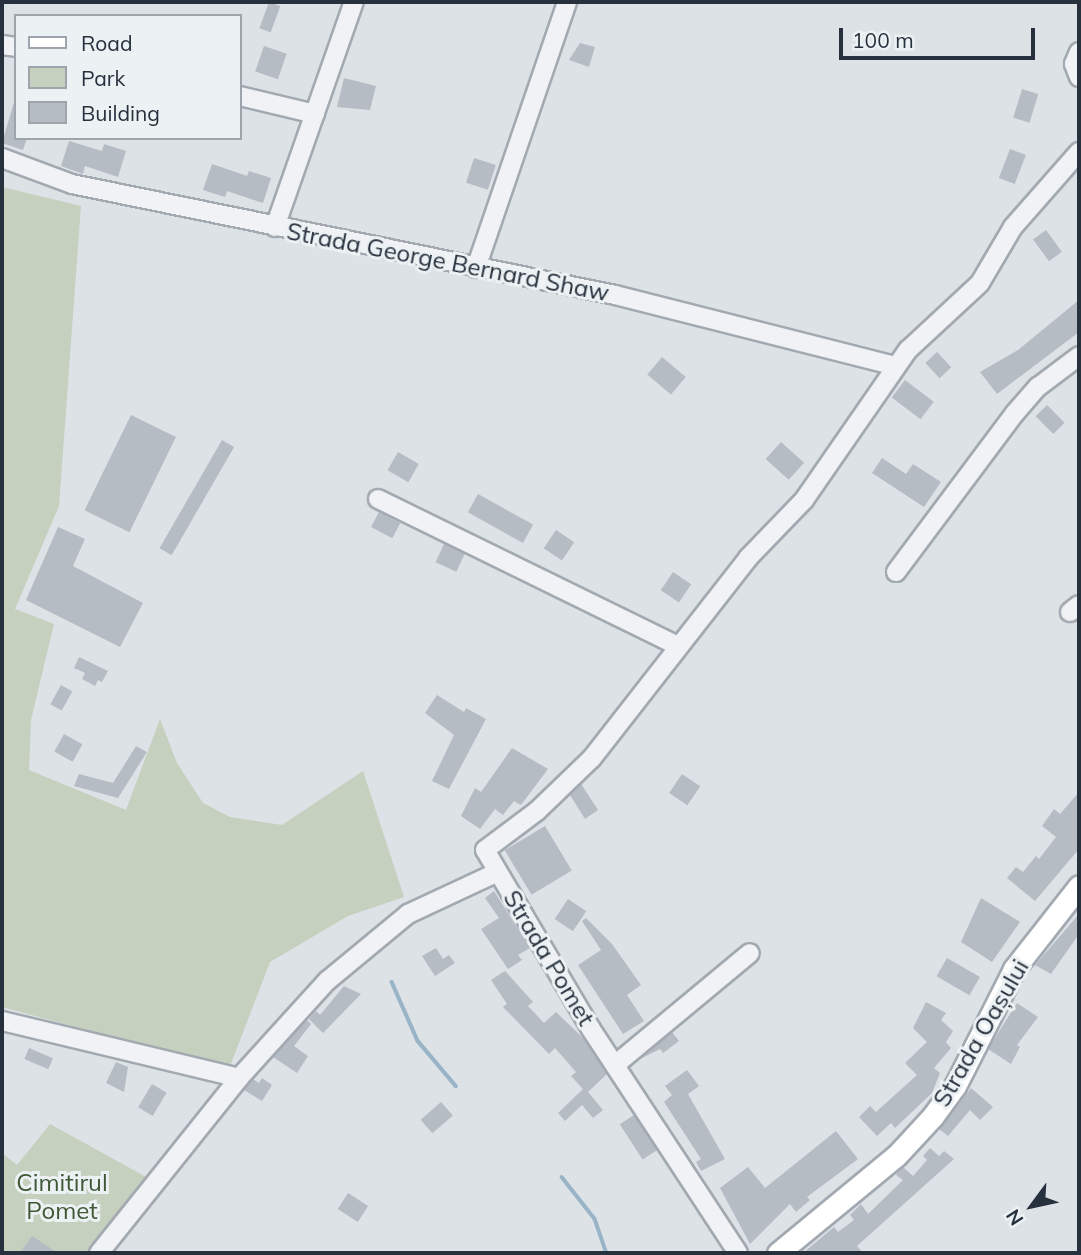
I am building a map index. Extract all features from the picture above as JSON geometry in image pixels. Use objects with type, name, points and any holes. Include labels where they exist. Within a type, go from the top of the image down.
[{"type":"main road","name":"Strada Oașului","points":[[778,1253],[878,1171],[933,1116],[955,1086],[1014,969],[1079,886]]},
{"type":"street","points":[[275,227],[354,2]]},
{"type":"street","points":[[476,268],[568,2]]},
{"type":"street","points":[[1079,52],[1074,64],[1079,77]]},
{"type":"street","points":[[242,96],[315,114]]},
{"type":"street","points":[[498,872],[485,850],[537,811],[592,758],[676,645],[748,558],[804,500],[895,366],[980,282],[1013,227],[1079,152]]},
{"type":"street","name":"Strada George Bernard Shaw","points":[[2,158],[72,184],[615,295],[895,366]]},
{"type":"street","points":[[896,572],[1038,387],[1079,356]]},
{"type":"street","points":[[378,499],[676,645]]},
{"type":"street","name":"Strada Pomet","points":[[99,1253],[239,1078],[327,981],[364,946],[408,915],[498,872],[615,1065],[738,1253]]},
{"type":"street","points":[[615,1065],[750,953]]},
{"type":"street","points":[[2,1021],[239,1078]]},
{"type":"green space","points":[[2,187],[81,206],[59,506],[15,609],[54,624],[31,720],[29,770],[126,810],[160,719],[177,763],[203,803],[230,817],[282,825],[363,771],[404,897],[348,916],[270,962],[229,1069],[2,1007]]},
{"type":"green space","name":"Cimitirul Pomet","points":[[50,1124],[148,1178],[87,1253],[2,1253],[2,1153],[17,1165]]},
{"type":"building","points":[[269,2],[280,6],[271,32],[259,28]]},
{"type":"building","points":[[580,43],[595,47],[589,67],[569,60]]},
{"type":"building","points":[[264,46],[287,54],[278,79],[255,72]]},
{"type":"building","points":[[344,78],[376,86],[370,110],[337,107]]},
{"type":"building","points":[[1022,89],[1038,94],[1029,123],[1013,118]]},
{"type":"building","points":[[14,102],[14,140],[26,140],[23,150],[2,143]]},
{"type":"building","points":[[69,141],[102,151],[104,144],[126,151],[118,177],[85,166],[83,174],[61,166]]},
{"type":"building","points":[[1010,149],[1026,155],[1015,184],[999,178]]},
{"type":"building","points":[[474,158],[496,165],[488,190],[466,183]]},
{"type":"building","points":[[212,164],[247,176],[249,171],[271,178],[263,203],[227,191],[225,197],[203,190]]},
{"type":"building","points":[[1046,230],[1062,252],[1049,261],[1033,239]]},
{"type":"building","points":[[1079,300],[1079,332],[997,394],[980,372],[1018,350]]},
{"type":"building","points":[[937,352],[951,367],[940,378],[925,363]]},
{"type":"building","points":[[662,357],[686,377],[671,395],[647,375]]},
{"type":"building","points":[[905,380],[934,402],[921,419],[892,398]]},
{"type":"building","points":[[1047,405],[1065,423],[1053,434],[1036,416]]},
{"type":"building","points":[[131,415],[176,437],[129,532],[85,510]]},
{"type":"building","points":[[222,440],[234,447],[172,555],[160,548]]},
{"type":"building","points":[[781,442],[804,463],[789,480],[766,459]]},
{"type":"building","points":[[398,452],[419,464],[408,482],[388,470]]},
{"type":"building","points":[[882,458],[906,474],[913,464],[941,482],[924,507],[872,473]]},
{"type":"building","points":[[478,494],[533,525],[523,543],[468,512]]},
{"type":"building","points":[[379,512],[400,523],[392,538],[371,527]]},
{"type":"building","points":[[58,527],[85,539],[73,566],[143,603],[120,647],[26,600]]},
{"type":"building","points":[[556,530],[574,542],[562,561],[544,548]]},
{"type":"building","points":[[444,544],[465,554],[456,572],[436,562]]},
{"type":"building","points":[[673,572],[691,584],[679,603],[661,590]]},
{"type":"building","points":[[79,657],[108,671],[102,682],[98,680],[95,686],[82,679],[85,673],[74,668]]},
{"type":"building","points":[[61,685],[72,691],[62,711],[50,704]]},
{"type":"building","points":[[437,695],[464,712],[466,708],[486,719],[449,789],[432,781],[454,735],[425,713]]},
{"type":"building","points":[[64,734],[82,744],[73,762],[54,751]]},
{"type":"building","points":[[136,746],[147,752],[118,798],[74,786],[79,774],[113,783]]},
{"type":"building","points":[[512,748],[548,769],[521,805],[514,801],[503,815],[495,809],[480,829],[461,816],[475,788],[481,792]]},
{"type":"building","points":[[682,774],[700,786],[687,805],[669,793]]},
{"type":"building","points":[[581,784],[598,810],[585,819],[570,795]]},
{"type":"building","points":[[1079,792],[1079,849],[1035,901],[1007,878],[1016,867],[1023,872],[1036,856],[1039,859],[1056,837],[1042,826],[1054,809],[1060,814]]},
{"type":"building","points":[[545,826],[572,871],[531,895],[505,850]]},
{"type":"building","points":[[494,891],[530,948],[518,955],[522,960],[508,969],[481,929],[499,918],[485,898]]},
{"type":"building","points":[[981,898],[1020,922],[992,962],[961,942]]},
{"type":"building","points":[[568,899],[586,911],[573,931],[555,919]]},
{"type":"building","points":[[1079,914],[1079,934],[1051,974],[1035,965]]},
{"type":"building","points":[[586,918],[612,944],[641,985],[627,995],[644,1021],[623,1034],[578,965],[601,950],[582,921]]},
{"type":"building","points":[[436,948],[443,959],[449,955],[455,963],[435,976],[422,956]]},
{"type":"building","points":[[947,958],[980,977],[969,995],[936,976]]},
{"type":"building","points":[[505,971],[533,1002],[528,1006],[544,1023],[556,1012],[583,1038],[607,1074],[588,1092],[603,1110],[593,1118],[582,1105],[565,1121],[558,1113],[583,1089],[571,1076],[576,1072],[555,1048],[549,1054],[503,1007],[507,1004],[491,980]]},
{"type":"building","points":[[344,986],[361,994],[323,1033],[309,1019],[316,1011],[320,1015]]},
{"type":"building","points":[[926,1002],[946,1013],[941,1020],[953,1031],[946,1042],[951,1048],[934,1068],[940,1073],[932,1093],[895,1128],[891,1123],[877,1136],[859,1117],[870,1106],[876,1112],[917,1075],[905,1063],[927,1042],[913,1028]]},
{"type":"building","points":[[1017,1003],[1038,1017],[1017,1045],[1020,1047],[1011,1064],[988,1049]]},
{"type":"building","points":[[307,1020],[311,1024],[294,1046],[308,1056],[297,1073],[273,1057]]},
{"type":"building","points":[[672,1032],[679,1041],[663,1053],[660,1049],[642,1058]]},
{"type":"building","points":[[29,1048],[53,1058],[48,1069],[24,1059]]},
{"type":"building","points":[[116,1062],[128,1067],[124,1092],[106,1083]]},
{"type":"building","points":[[687,1070],[699,1086],[688,1094],[725,1159],[701,1171],[696,1162],[701,1159],[664,1102],[672,1095],[665,1086]]},
{"type":"building","points":[[262,1078],[272,1085],[262,1101],[244,1090],[253,1079],[259,1083]]},
{"type":"building","points":[[152,1084],[167,1093],[153,1116],[138,1107]]},
{"type":"building","points":[[971,1088],[993,1107],[980,1120],[970,1110],[948,1136],[939,1129]]},
{"type":"building","points":[[441,1102],[453,1116],[432,1133],[421,1120]]},
{"type":"building","points":[[634,1115],[657,1150],[643,1159],[620,1124]]},
{"type":"building","points":[[836,1131],[858,1159],[807,1197],[810,1200],[796,1212],[790,1204],[750,1244],[720,1188],[748,1167],[765,1188]]},
{"type":"building","points":[[930,1148],[939,1156],[944,1151],[954,1159],[857,1246],[863,1253],[803,1253],[834,1227],[838,1232],[854,1220],[850,1215],[861,1204],[868,1214],[903,1180],[896,1175],[903,1167],[913,1176],[927,1160],[923,1156]]},
{"type":"building","points":[[348,1193],[368,1206],[358,1222],[338,1209]]},
{"type":"building","points":[[32,1236],[58,1253],[20,1253]]},
{"type":"waterway","points":[[392,982],[418,1041],[456,1086]]},
{"type":"waterway","points":[[562,1177],[595,1219],[607,1253]]}]
